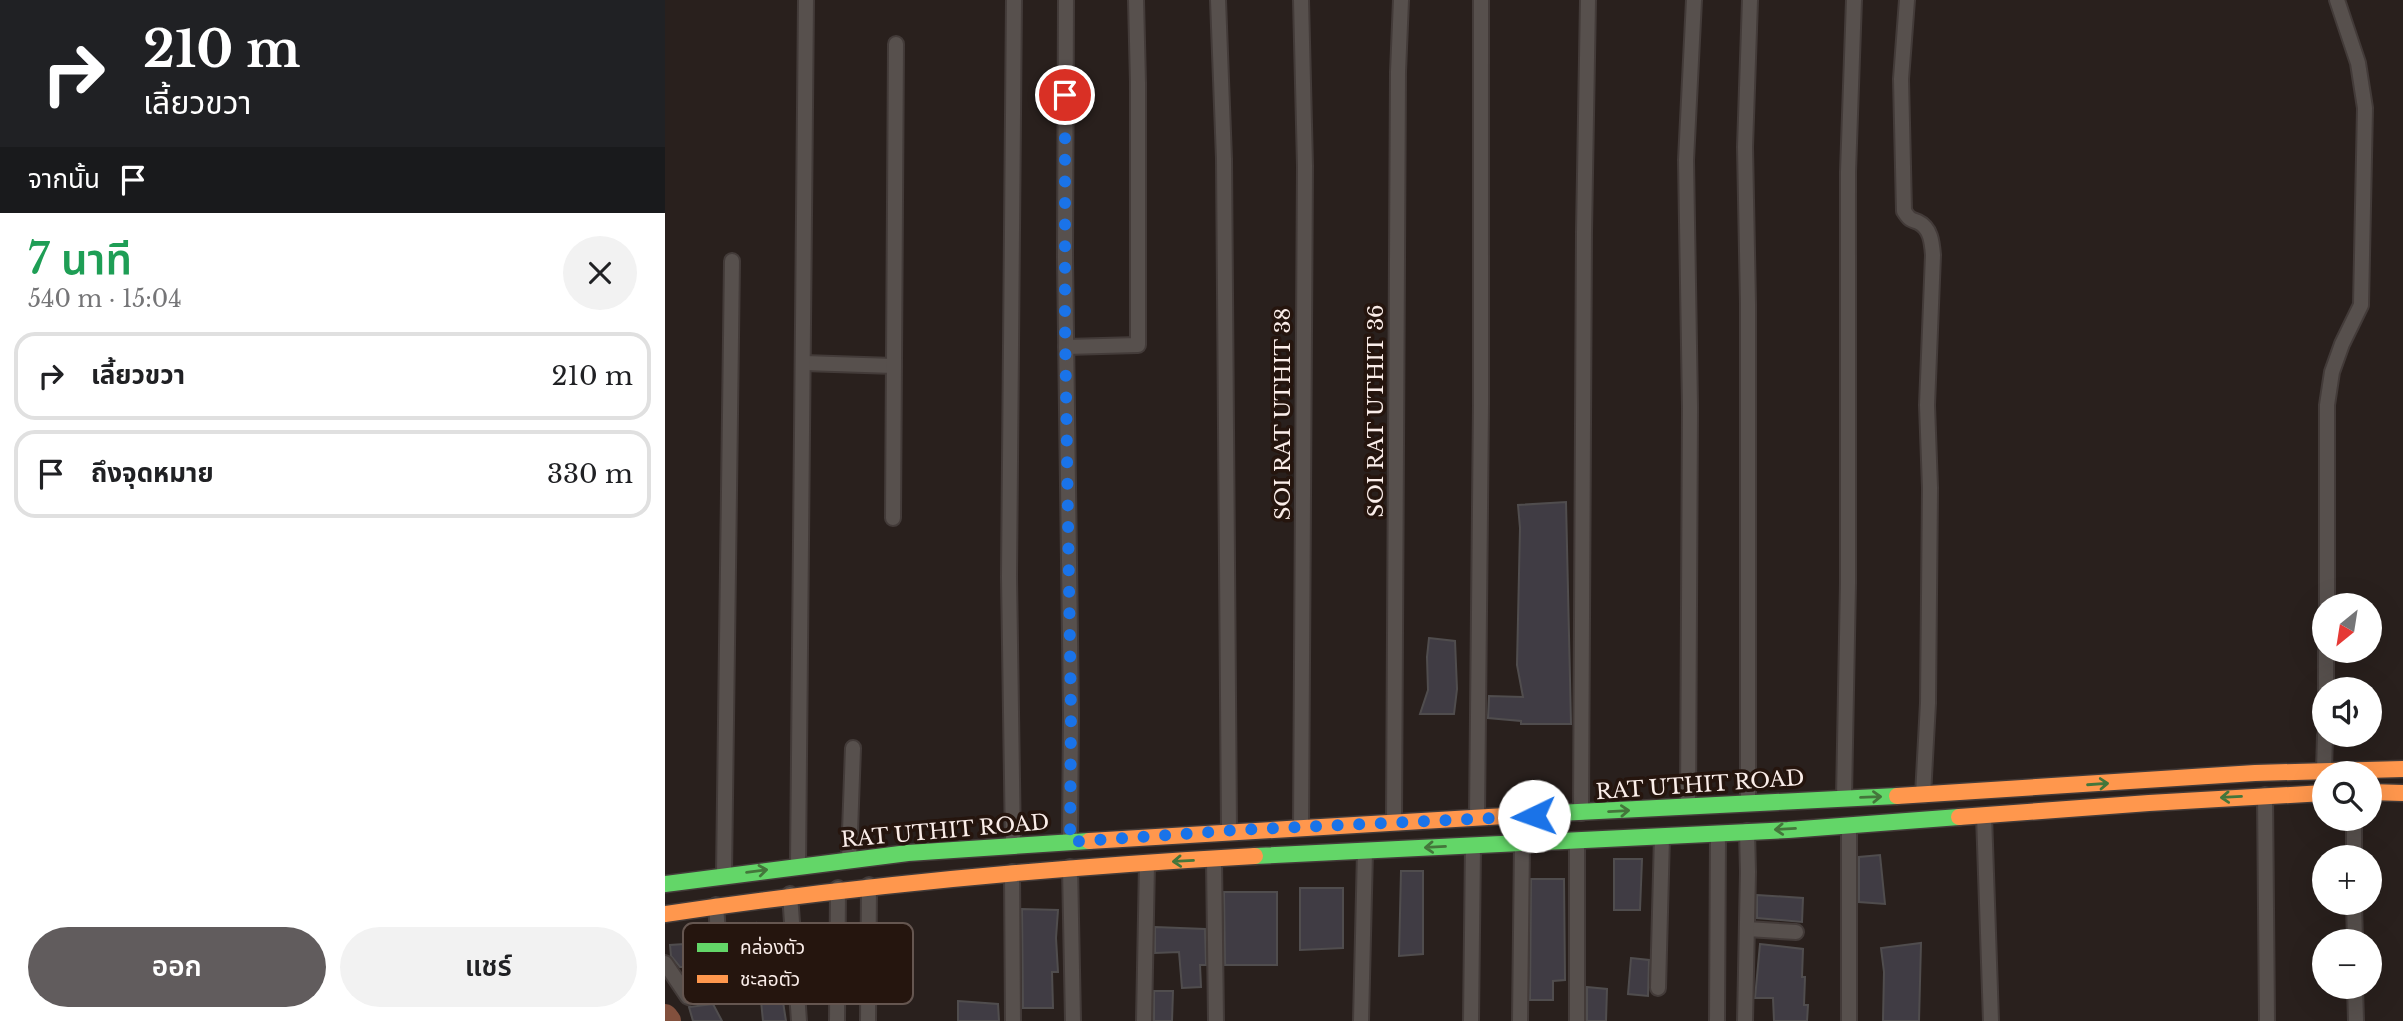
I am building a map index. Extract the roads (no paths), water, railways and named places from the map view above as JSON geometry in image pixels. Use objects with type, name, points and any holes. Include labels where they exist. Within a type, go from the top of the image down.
[{"type":"main road","name":"RAT UTHIT ROAD","points":[[2382,770],[2403,769]]},
{"type":"main road","name":"RAT UTHIT ROAD","points":[[665,884],[908,853],[1229,831],[1950,794],[2312,771]]},
{"type":"main road","points":[[2382,792],[2403,793]]},
{"type":"main road","points":[[665,914],[838,888],[1070,867],[1849,826],[2312,793]]},
{"type":"main road","points":[[1950,794],[1954,818]]},
{"type":"street","points":[[798,866],[806,0]]},
{"type":"street","points":[[1013,846],[1009,577],[1013,367],[1014,0]]},
{"type":"street","points":[[1066,0],[1070,842]]},
{"type":"street","points":[[1066,347],[1138,345],[1136,0]]},
{"type":"street","points":[[1218,0],[1224,159],[1229,831]]},
{"type":"street","name":"SOI RAT UTHIT 38","points":[[1301,0],[1305,166],[1301,828]]},
{"type":"street","name":"SOI RAT UTHIT 36","points":[[1394,822],[1398,85],[1401,0]]},
{"type":"street","points":[[1477,818],[1481,0]]},
{"type":"street","points":[[1581,813],[1588,0]]},
{"type":"street","points":[[1688,807],[1690,407],[1686,160],[1694,0]]},
{"type":"street","points":[[1748,803],[1748,317],[1745,148],[1750,0]]},
{"type":"street","points":[[1844,798],[1848,583],[1848,185],[1854,0]]},
{"type":"street","points":[[1907,0],[1901,79],[1904,211],[1909,219],[1926,228],[1931,238],[1933,255],[1927,405],[1930,488],[1929,637],[1923,795]]},
{"type":"street","points":[[2327,593],[2327,405],[2333,372],[2361,305],[2365,121],[2358,63],[2337,0]]},
{"type":"street","points":[[893,518],[895,44]]},
{"type":"street","points":[[724,875],[732,261]]},
{"type":"street","points":[[804,363],[894,366]]},
{"type":"street","points":[[849,860],[853,748]]},
{"type":"street","points":[[2265,795],[2267,1021]]},
{"type":"street","points":[[1984,815],[1991,1021]]},
{"type":"street","points":[[1849,826],[1849,1021]]},
{"type":"street","points":[[1745,1021],[1747,831]]},
{"type":"street","points":[[1717,1021],[1718,833]]},
{"type":"street","points":[[1658,988],[1663,836]]},
{"type":"street","points":[[1577,841],[1577,1021]]},
{"type":"street","points":[[1520,1021],[1521,843]]},
{"type":"street","points":[[1471,1021],[1473,845]]},
{"type":"street","points":[[1361,1021],[1365,851]]},
{"type":"street","points":[[1214,859],[1216,1021]]},
{"type":"street","points":[[1144,1021],[1147,863]]},
{"type":"street","points":[[1070,867],[1073,1021]]},
{"type":"street","points":[[1012,872],[1013,1021]]},
{"type":"street","points":[[869,885],[869,923]]},
{"type":"street","points":[[838,888],[838,923]]},
{"type":"street","points":[[790,894],[792,923]]},
{"type":"street","points":[[716,905],[717,923]]},
{"type":"street","points":[[1747,929],[1796,932]]},
{"type":"street","points":[[665,964],[683,990]]},
{"type":"street","points":[[2355,999],[2355,1021]]},
{"type":"waterway","points":[[665,1017],[668,1021]]}]
